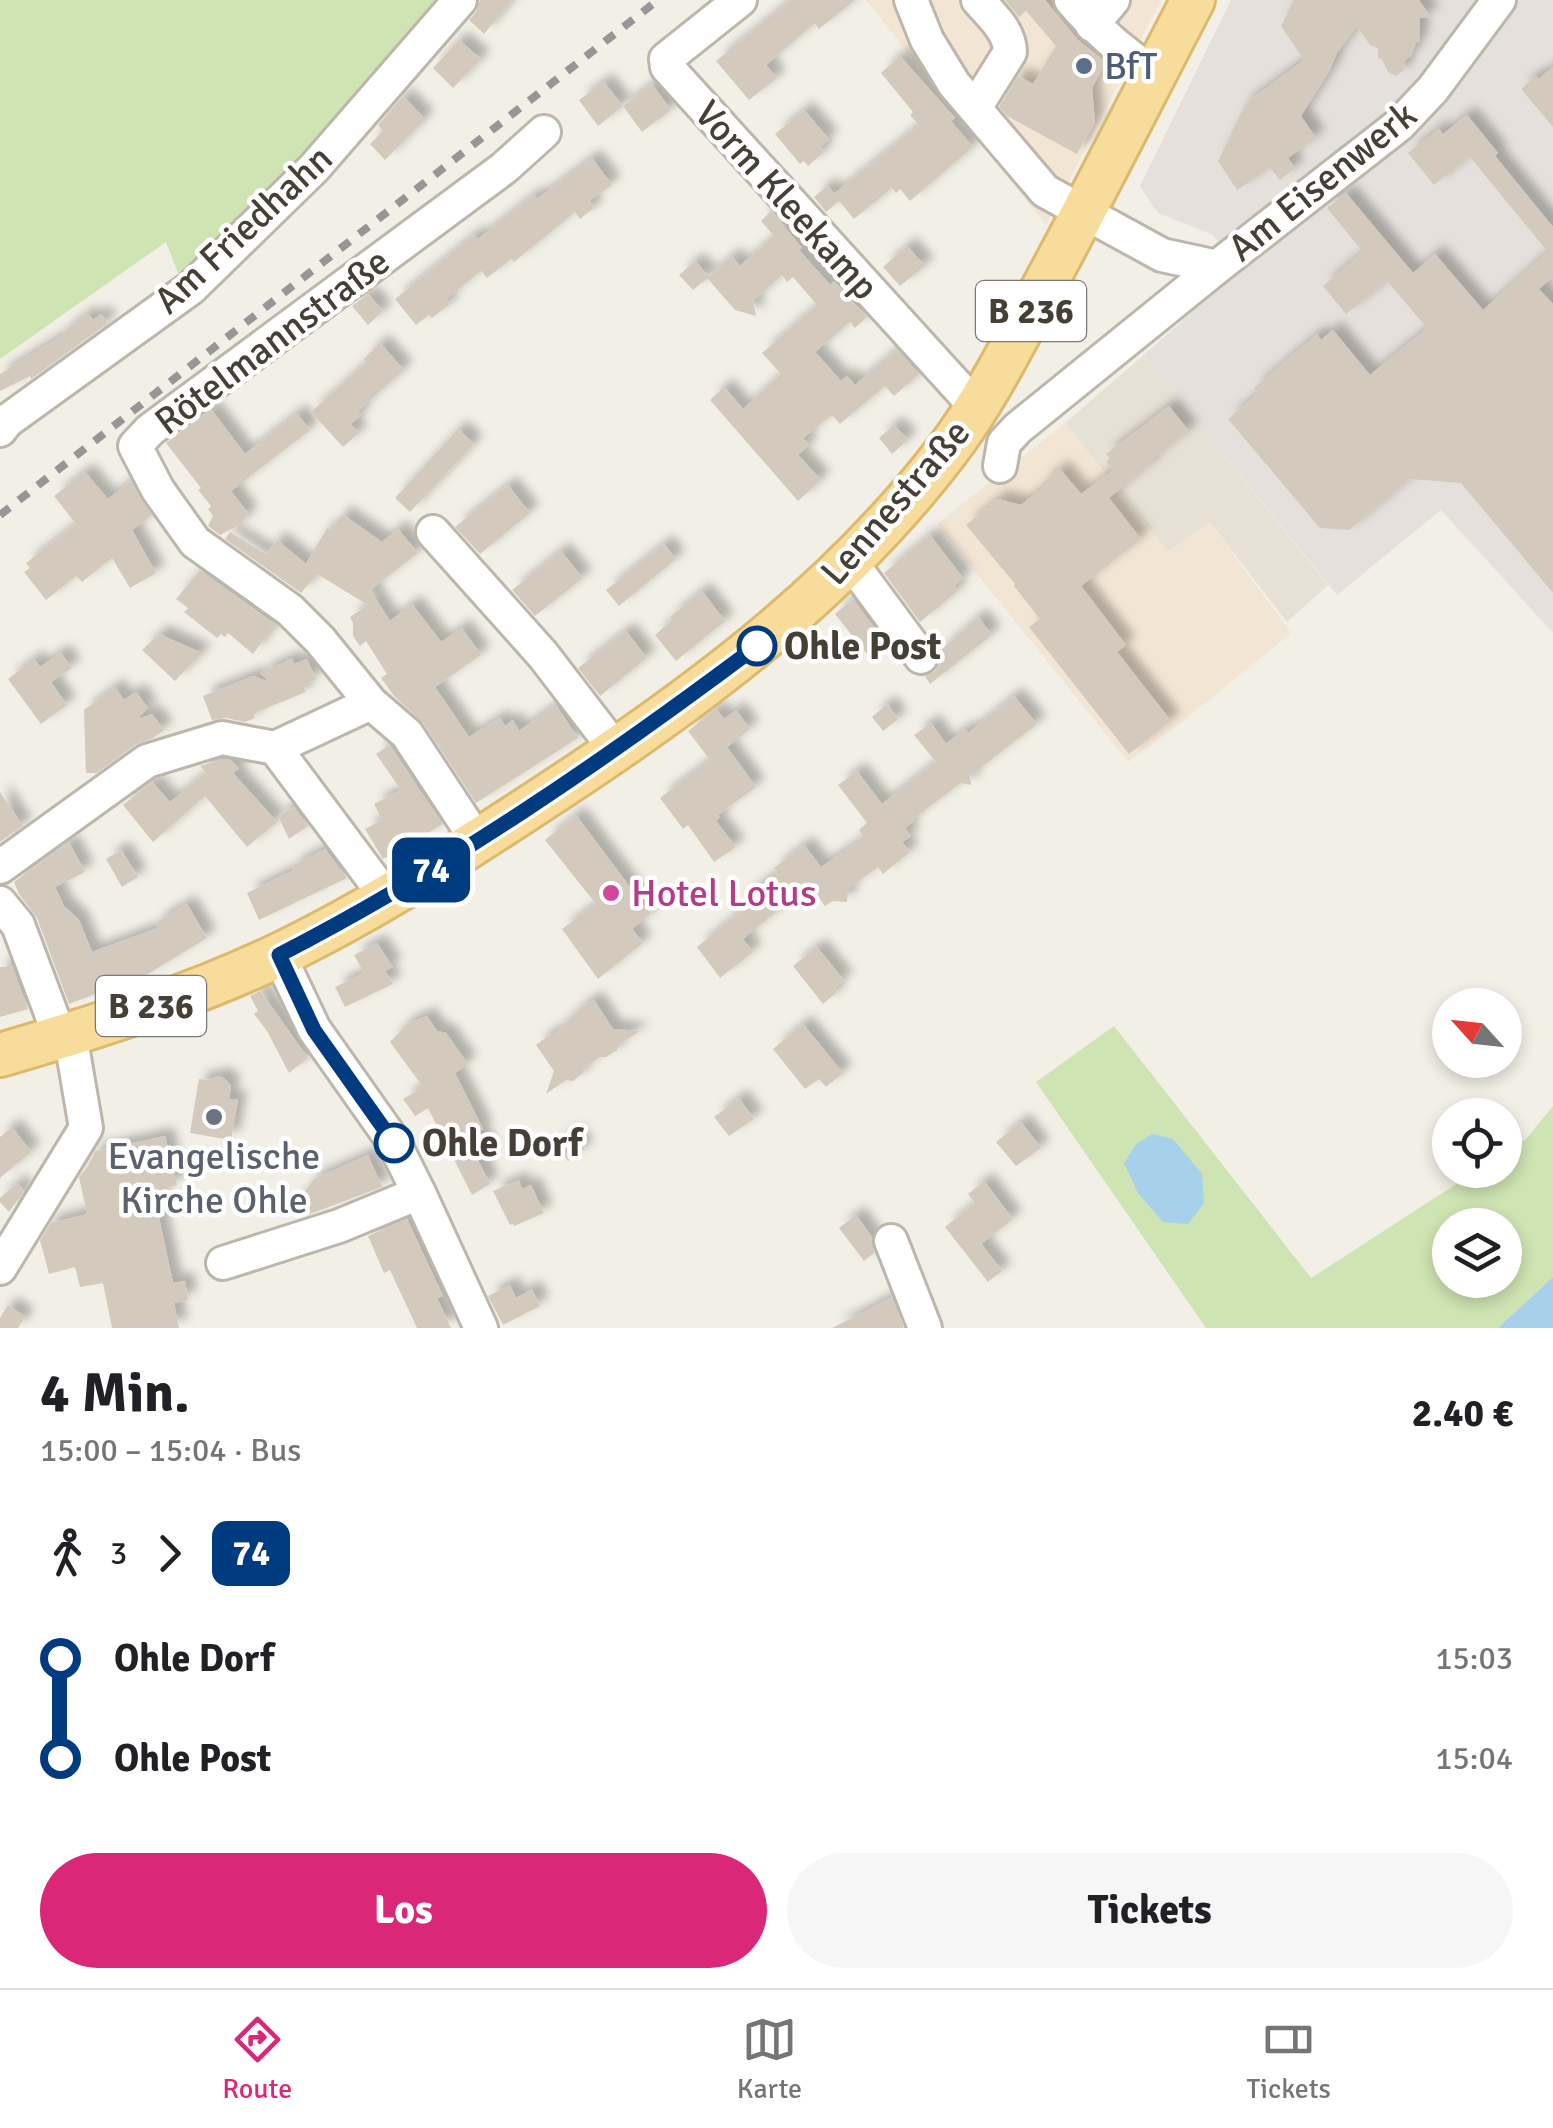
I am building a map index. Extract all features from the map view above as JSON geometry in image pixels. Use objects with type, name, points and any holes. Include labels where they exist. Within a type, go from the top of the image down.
[{"type":"main road","name":"Lennestraße","points":[[0,1054],[65,1036],[230,977],[387,898],[616,750],[797,612],[898,512],[977,408],[1084,213],[1193,0]]},
{"type":"street","name":"Am Friedhahn","points":[[0,430],[7,421],[190,288],[314,168],[460,0]]},
{"type":"street","name":"Vorm Kleekamp","points":[[740,0],[666,59],[667,67],[977,408]]},
{"type":"street","name":"Am Eisenwerk","points":[[912,0],[927,40],[954,84],[1045,190],[1162,255],[1217,267]]},
{"type":"street","points":[[974,108],[1010,52],[1010,42],[1002,28],[978,0]]},
{"type":"street","name":"Am Eisenwerk","points":[[1000,466],[1004,442],[1018,428],[1399,125],[1434,89],[1499,0]]},
{"type":"street","points":[[1092,8],[1126,55],[1155,74]]},
{"type":"street","name":"Rötelmannstraße","points":[[478,842],[406,734],[371,703],[320,640],[290,610],[195,542],[158,490],[135,446],[219,378],[504,168],[544,132]]},
{"type":"street","points":[[433,532],[543,654],[616,750]]},
{"type":"street","points":[[850,561],[921,656]]},
{"type":"street","points":[[0,868],[147,761],[222,738],[276,748],[371,703]]},
{"type":"street","points":[[276,748],[387,898]]},
{"type":"street","points":[[0,903],[18,925],[65,1036],[86,1128],[0,1268]]},
{"type":"street","points":[[279,955],[314,1030],[393,1142],[481,1328]]},
{"type":"street","points":[[223,1263],[339,1226],[419,1193]]},
{"type":"street","points":[[892,1240],[925,1328]]},
{"type":"shaded area","points":[[866,0],[1161,0],[1046,225]]},
{"type":"shaded area","points":[[1231,0],[1553,0],[1553,633],[1441,510],[1337,595],[1144,355],[1240,269],[1213,235],[1158,213],[1140,186]]},
{"type":"shaded area","points":[[1144,355],[1328,585],[1287,622],[1210,522],[1168,552],[1065,423]]},
{"type":"shaded area","points":[[1065,423],[1168,552],[1210,522],[1291,633],[1128,762],[937,524]]},
{"type":"green space","points":[[0,0],[446,0],[183,286],[166,242],[0,359]]},
{"type":"green space","points":[[1114,1026],[1311,1278],[1450,1188],[1522,1188],[1522,1141],[1553,1106],[1553,1277],[1498,1328],[1206,1328],[1036,1082]]},
{"type":"water","points":[[1152,1134],[1173,1139],[1202,1174],[1204,1203],[1188,1224],[1163,1222],[1138,1193],[1124,1163],[1136,1144]]},
{"type":"water","points":[[1553,1277],[1553,1328],[1498,1328]]},
{"type":"building","points":[[480,0],[512,0],[484,34],[469,20]]},
{"type":"building","points":[[791,0],[855,0],[819,29],[815,23],[766,65],[777,78],[749,100],[716,61]]},
{"type":"building","points":[[1005,0],[1045,0],[1078,40],[1106,62],[1092,88],[1095,122],[1077,154],[1007,116],[999,107],[1018,76],[1033,84],[1056,46],[1026,11],[1019,17]]},
{"type":"building","points":[[1294,0],[1419,0],[1431,17],[1420,18],[1419,42],[1405,60],[1404,70],[1396,76],[1388,72],[1378,58],[1378,48],[1370,45],[1357,26],[1301,116],[1316,138],[1288,158],[1295,168],[1280,180],[1270,168],[1237,190],[1218,161],[1246,103],[1304,60],[1281,26]]},
{"type":"building","points":[[459,40],[481,59],[453,88],[433,68]]},
{"type":"building","points":[[900,56],[955,118],[951,121],[973,147],[910,201],[900,189],[896,193],[892,188],[854,219],[839,201],[826,212],[814,197],[827,186],[834,194],[919,125],[881,73]]},
{"type":"building","points":[[1553,67],[1553,127],[1521,89]]},
{"type":"building","points":[[604,82],[623,106],[598,126],[579,100]]},
{"type":"building","points":[[652,84],[671,110],[642,132],[623,106]]},
{"type":"building","points":[[403,96],[425,119],[385,160],[370,144],[383,131],[378,125]]},
{"type":"building","points":[[804,110],[829,139],[820,147],[824,152],[808,166],[804,161],[800,164],[775,134]]},
{"type":"building","points":[[1467,115],[1553,227],[1553,277],[1539,289],[1553,304],[1553,593],[1461,483],[1410,479],[1349,530],[1320,528],[1228,419],[1258,393],[1254,388],[1317,334],[1321,340],[1333,330],[1370,375],[1427,328],[1387,281],[1346,314],[1323,286],[1363,252],[1327,208],[1346,193],[1413,273],[1435,254],[1483,310],[1548,252],[1470,157],[1434,185],[1408,153],[1439,129],[1443,134]]},
{"type":"building","points":[[592,158],[612,185],[589,201],[594,208],[580,219],[575,212],[514,262],[511,259],[487,278],[481,271],[446,299],[450,304],[416,325],[395,299],[474,235],[478,239],[534,195],[537,199]]},
{"type":"building","points":[[771,211],[830,285],[834,281],[867,317],[855,328],[850,322],[815,352],[841,381],[847,376],[855,385],[897,349],[919,374],[894,396],[885,386],[840,424],[832,415],[803,438],[809,445],[798,455],[821,480],[798,501],[710,400],[724,387],[743,409],[781,374],[762,353],[817,305],[793,277],[787,282],[782,275],[753,301],[756,316],[735,310],[707,278],[732,256],[740,266],[774,236],[761,221]]},
{"type":"building","points":[[907,246],[925,266],[900,286],[883,267]]},
{"type":"building","points":[[695,261],[709,277],[693,290],[679,275]]},
{"type":"building","points":[[368,294],[383,311],[368,325],[352,306]]},
{"type":"building","points":[[88,314],[93,320],[101,314],[108,323],[31,379],[30,376],[0,391],[0,374],[65,334]]},
{"type":"building","points":[[380,343],[404,370],[358,411],[361,415],[351,424],[359,433],[343,447],[311,412],[367,362],[364,359]]},
{"type":"building","points":[[1169,406],[1189,431],[1109,498],[1141,539],[1081,586],[1126,645],[1117,652],[1171,721],[1129,754],[1029,627],[1040,619],[966,525],[998,499],[1021,505],[1060,469],[1081,494],[1113,470],[1106,462],[1110,458],[1106,454]]},
{"type":"building","points":[[211,409],[245,454],[297,413],[310,430],[231,491],[248,513],[241,524],[220,535],[208,526],[213,516],[208,509],[211,506],[198,490],[201,488],[166,443]]},
{"type":"building","points":[[894,425],[908,440],[892,454],[879,438]]},
{"type":"building","points":[[458,429],[474,444],[410,512],[395,498]]},
{"type":"building","points":[[85,472],[108,499],[131,481],[152,515],[132,530],[156,573],[130,588],[112,558],[82,582],[76,576],[46,600],[24,572],[30,568],[26,563],[76,524],[54,496]]},
{"type":"building","points":[[508,485],[530,513],[480,554],[455,527]]},
{"type":"building","points":[[342,514],[382,542],[398,529],[418,553],[370,590],[390,621],[412,604],[441,642],[462,628],[481,655],[435,687],[469,737],[500,718],[505,726],[513,720],[519,731],[556,705],[578,738],[476,803],[423,723],[381,678],[387,674],[366,641],[360,646],[353,636],[350,617],[368,605],[317,574],[301,593],[225,539],[230,532],[266,554],[277,540],[306,564],[327,528],[331,531]]},
{"type":"building","points":[[930,535],[963,578],[954,586],[958,591],[920,622],[884,573]]},
{"type":"building","points":[[664,544],[676,559],[619,606],[606,590]]},
{"type":"building","points":[[561,551],[583,578],[535,616],[512,590]]},
{"type":"building","points":[[200,570],[275,624],[253,654],[228,633],[217,638],[184,612],[188,608],[176,599]]},
{"type":"building","points":[[702,591],[725,621],[676,661],[655,635]]},
{"type":"building","points":[[853,599],[884,641],[867,654],[835,614]]},
{"type":"building","points":[[978,617],[992,635],[930,684],[925,676],[939,666],[940,651]]},
{"type":"building","points":[[626,631],[647,658],[600,696],[578,668]]},
{"type":"building","points":[[159,634],[202,653],[175,681],[142,650]]},
{"type":"building","points":[[61,653],[72,668],[51,682],[67,705],[41,724],[8,679],[34,659],[40,667]]},
{"type":"building","points":[[292,659],[294,664],[307,659],[316,679],[303,685],[306,692],[264,709],[245,722],[212,720],[203,696],[253,676],[266,681],[260,673]]},
{"type":"building","points":[[115,687],[124,700],[136,692],[148,708],[137,719],[152,714],[164,730],[135,745],[97,773],[86,773],[84,710]]},
{"type":"building","points":[[1014,696],[1037,724],[970,776],[971,785],[961,783],[912,820],[905,828],[911,836],[902,842],[910,852],[883,874],[878,867],[848,889],[847,902],[833,901],[825,906],[809,885],[743,939],[753,952],[720,978],[697,947],[746,907],[741,900],[804,845],[821,867],[863,836],[859,830],[867,823],[838,785],[857,771],[882,804],[936,762],[914,735],[931,723],[946,744],[965,729],[968,733]]},
{"type":"building","points":[[887,704],[898,719],[883,731],[872,717]]},
{"type":"building","points":[[716,709],[724,719],[736,710],[750,729],[727,747],[756,787],[718,815],[716,821],[736,847],[714,862],[688,825],[683,829],[660,798],[710,760],[688,731]]},
{"type":"building","points":[[389,745],[443,824],[383,859],[365,829],[382,820],[374,804],[401,790],[376,754]]},
{"type":"building","points":[[231,760],[239,769],[233,773],[277,822],[247,847],[205,796],[153,842],[123,805],[152,782],[170,802],[206,773],[200,766]]},
{"type":"building","points":[[0,792],[23,826],[0,842]]},
{"type":"building","points":[[294,807],[308,826],[289,839],[278,816]]},
{"type":"building","name":"Hotel Lotus","points":[[576,815],[650,914],[632,929],[643,943],[598,979],[562,929],[596,904],[545,840]]},
{"type":"building","points":[[69,842],[85,872],[55,887],[64,906],[79,920],[92,952],[158,928],[155,923],[187,904],[207,938],[148,974],[69,1004],[37,918],[14,882]]},
{"type":"building","points":[[325,849],[347,878],[259,920],[247,893],[294,870],[292,866]]},
{"type":"building","points":[[121,850],[138,877],[122,887],[106,859]]},
{"type":"building","points":[[377,943],[393,967],[385,971],[393,984],[345,1007],[335,987],[364,973],[354,955]]},
{"type":"building","points":[[817,947],[844,980],[823,1004],[793,966]]},
{"type":"building","points":[[12,966],[28,1009],[0,1017],[0,967]]},
{"type":"building","points":[[260,991],[308,1058],[289,1073],[254,1014],[258,1011],[250,996]]},
{"type":"building","points":[[594,1000],[613,1029],[640,1031],[618,1045],[617,1050],[583,1068],[583,1073],[573,1081],[566,1080],[546,1094],[554,1071],[536,1045]]},
{"type":"building","points":[[427,1016],[437,1031],[446,1033],[468,1064],[455,1073],[483,1129],[479,1131],[489,1152],[477,1158],[490,1184],[472,1195],[428,1108],[415,1116],[403,1099],[423,1087],[390,1042],[407,1024]]},
{"type":"building","points":[[803,1024],[843,1073],[826,1087],[819,1079],[805,1089],[773,1049]]},
{"type":"building","name":"Evangelische Kirche Ohle","points":[[218,1076],[231,1085],[229,1099],[238,1100],[231,1140],[190,1133],[199,1079]]},
{"type":"building","points":[[739,1098],[754,1119],[729,1136],[714,1117]]},
{"type":"building","points":[[1021,1122],[1041,1148],[1016,1166],[996,1142]]},
{"type":"building","points":[[12,1127],[31,1152],[0,1178],[0,1137]]},
{"type":"building","points":[[573,1133],[585,1149],[568,1161],[556,1144]]},
{"type":"building","points":[[165,1136],[177,1185],[162,1189],[164,1197],[155,1199],[173,1283],[185,1281],[188,1300],[174,1303],[179,1328],[112,1328],[103,1283],[80,1287],[75,1267],[49,1274],[40,1240],[51,1223],[87,1214],[79,1177],[95,1151]]},
{"type":"building","points":[[368,1155],[382,1187],[302,1217],[296,1203],[314,1179]]},
{"type":"building","points":[[519,1180],[522,1189],[531,1185],[544,1213],[514,1226],[493,1191]]},
{"type":"building","points":[[984,1181],[1013,1219],[981,1244],[1002,1271],[988,1282],[945,1227],[975,1203],[968,1194]]},
{"type":"building","points":[[17,1183],[24,1191],[9,1212],[0,1198]]},
{"type":"building","points":[[856,1215],[872,1237],[874,1253],[864,1261],[839,1228]]},
{"type":"building","points":[[407,1219],[443,1296],[437,1298],[451,1328],[417,1328],[390,1270],[384,1273],[368,1236]]},
{"type":"building","points":[[510,1285],[516,1298],[532,1289],[540,1306],[503,1325],[488,1296]]},
{"type":"building","points":[[892,1297],[904,1328],[832,1328],[866,1311]]},
{"type":"building","points":[[8,1305],[25,1317],[18,1328],[0,1328],[0,1318]]},
{"type":"railway","points":[[0,515],[658,0]]},
{"type":"bus line","name":"74","points":[[394,1143],[314,1030],[279,955],[387,898],[478,842],[616,750],[757,646]]},
{"type":"place","name":"BfT","points":[[1084,66]]},
{"type":"place","name":"Ohle Post","points":[[757,646]]},
{"type":"place","name":"Hotel Lotus","points":[[611,893]]},
{"type":"place","name":"Evangelische Kirche Ohle","points":[[214,1117]]},
{"type":"place","name":"Ohle Dorf","points":[[394,1143]]}]
